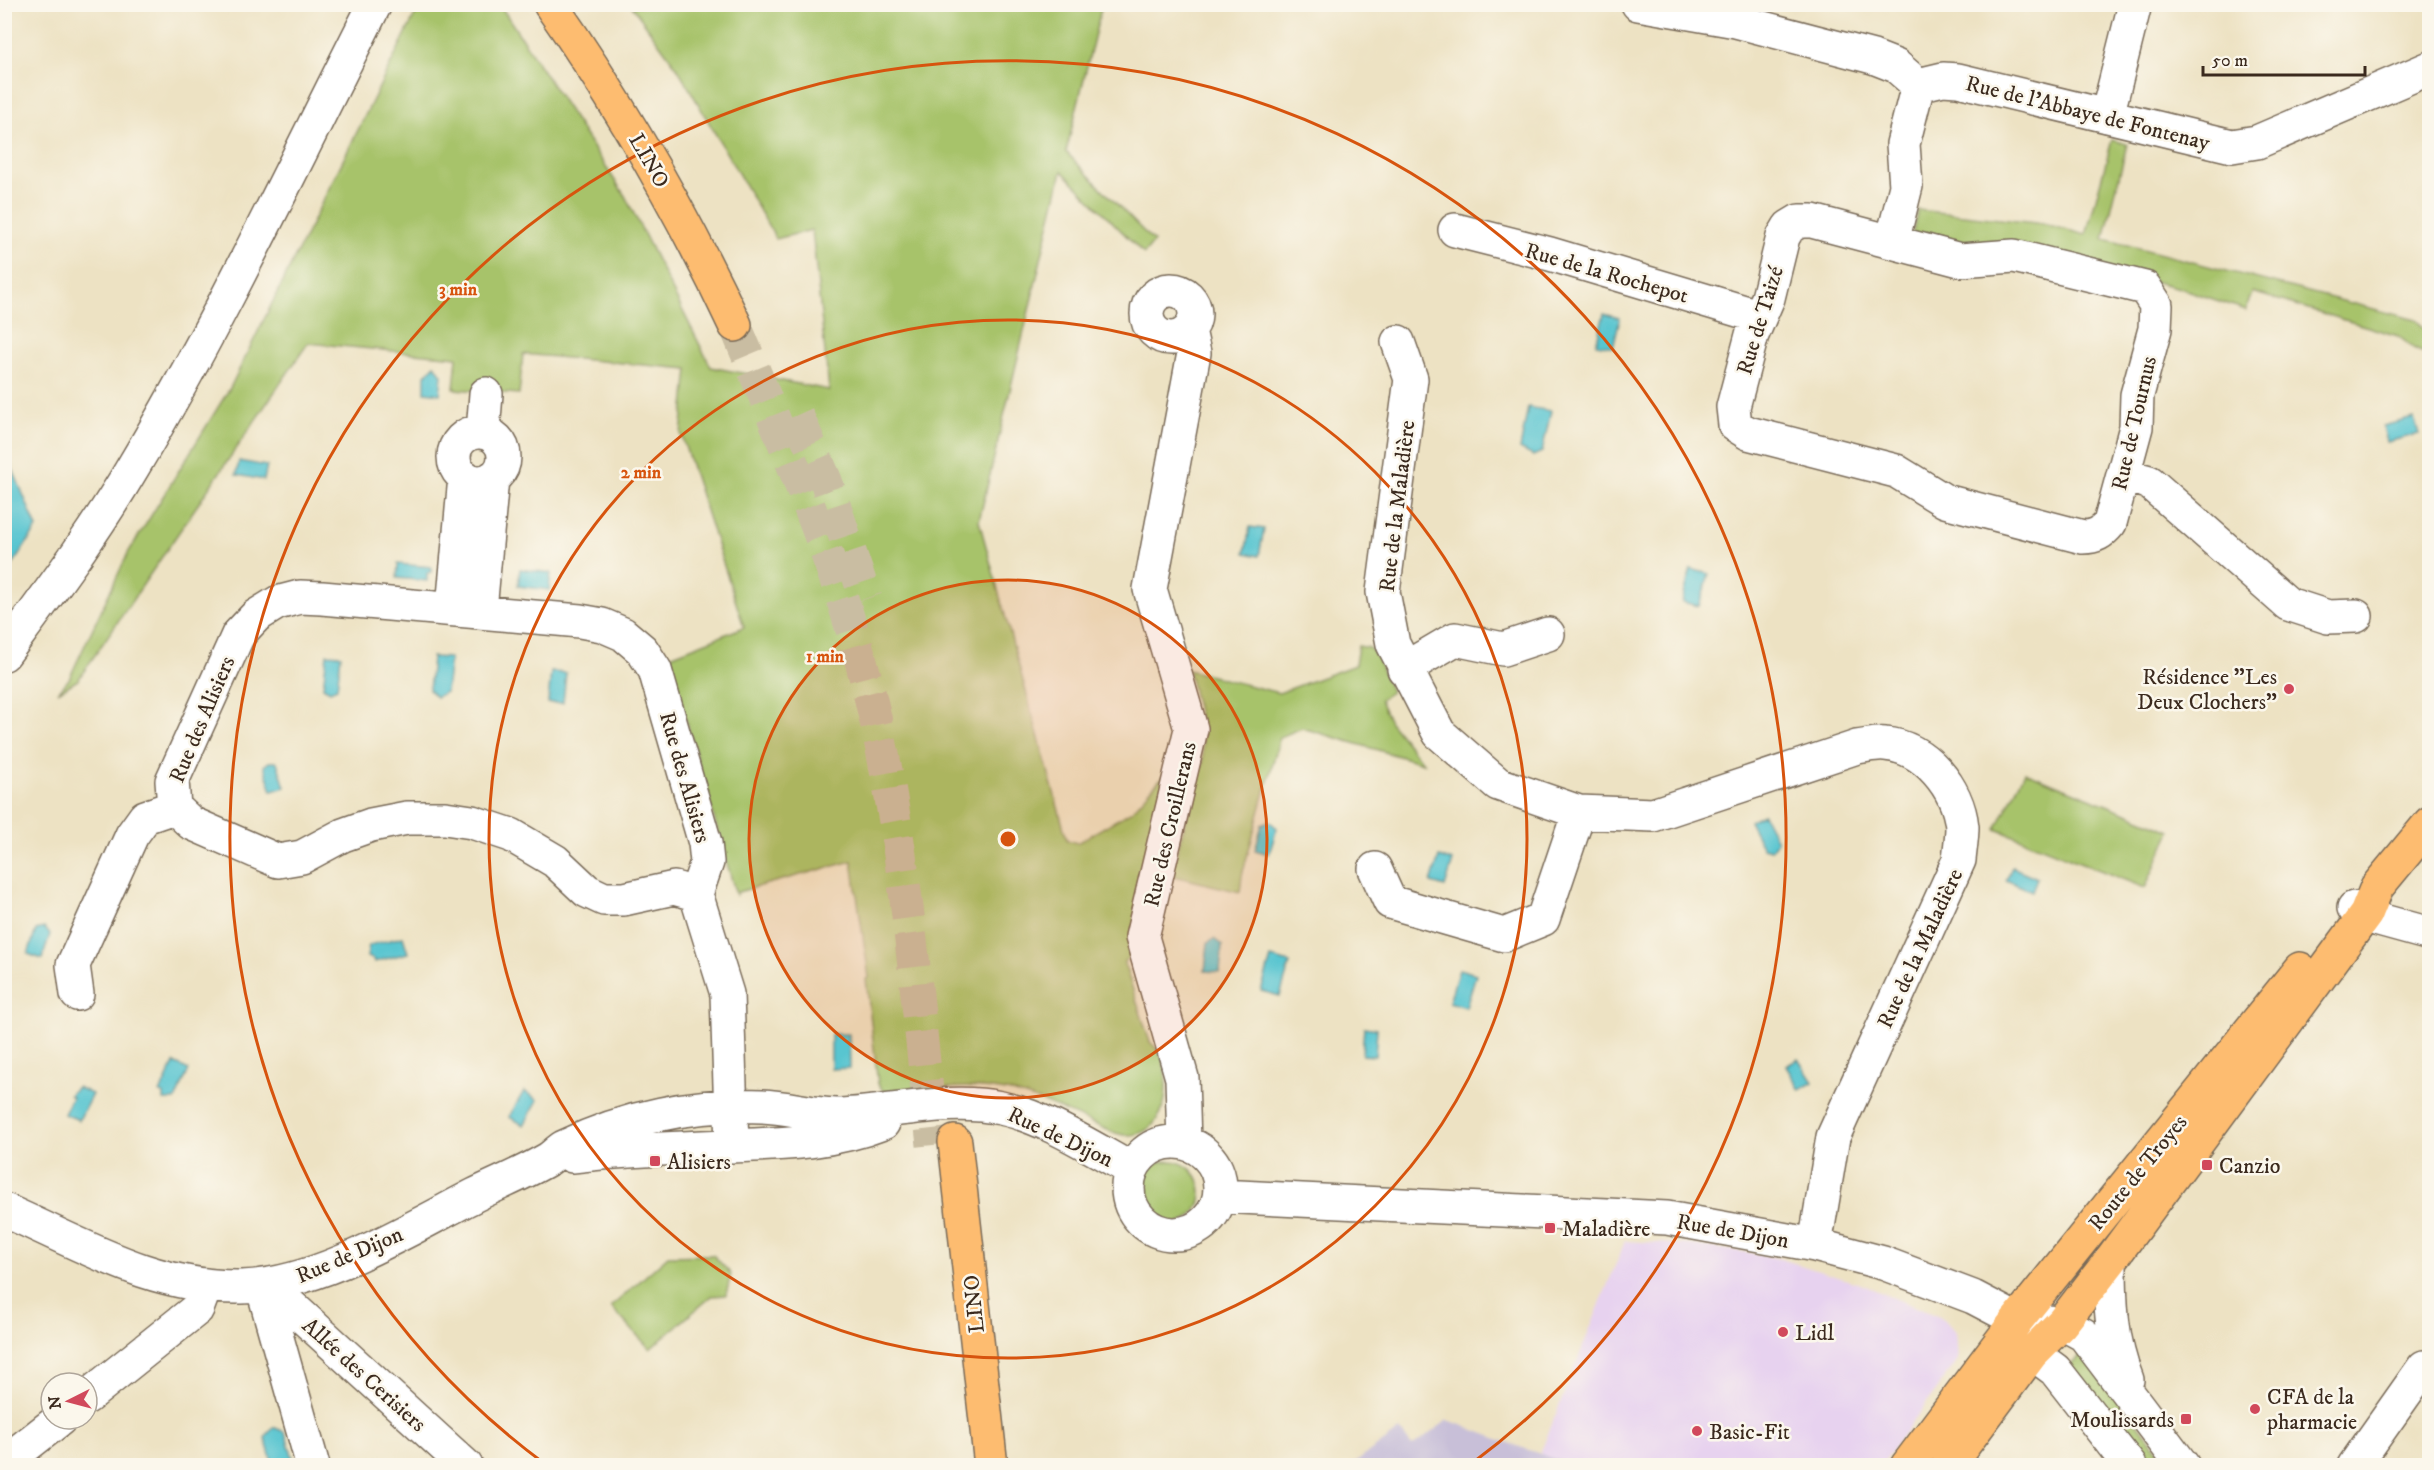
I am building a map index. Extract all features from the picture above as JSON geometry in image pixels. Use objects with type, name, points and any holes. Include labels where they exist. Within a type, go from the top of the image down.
[{"type":"main road","name":"LINO","points":[[550,4],[638,139],[747,325],[731,267],[637,96],[576,4]]},
{"type":"main road","points":[[1948,1466],[2025,1330],[2062,1323],[2110,1261],[2366,903],[2430,823]]},
{"type":"main road","name":"Route de Troyes","points":[[1907,1466],[2025,1330],[2314,953],[2366,903]]},
{"type":"main road","name":"LINO","points":[[969,1466],[944,1144],[991,1466]]},
{"type":"street","points":[[4,654],[82,548],[133,468],[201,346],[375,4]]},
{"type":"street","points":[[1638,4],[1736,21],[1873,57],[1896,66],[1918,85],[1903,144],[1906,186],[1892,242]]},
{"type":"street","points":[[2107,116],[2135,4]]},
{"type":"street","name":"Rue de l'Abbaye de Fontenay","points":[[1918,85],[1943,80],[1958,80],[2221,144],[2249,145],[2427,76]]},
{"type":"street","name":"Rue de Taizé","points":[[1892,242],[1812,221],[1799,221],[1789,227],[1783,237],[1768,298],[1758,316],[1733,407],[1735,425],[1748,433],[1896,471],[1945,501],[2083,537],[2098,534]]},
{"type":"street","name":"Rue de la Rochepot","points":[[1455,230],[1550,254],[1758,316]]},
{"type":"street","name":"Rue de Tournus","points":[[1892,242],[1960,260],[2014,256],[2145,288],[2156,305],[2155,329],[2137,394],[2136,427],[2110,523],[2098,534]]},
{"type":"street","name":"Rue des Croillerans","points":[[1184,1143],[1182,1078],[1142,938],[1191,729],[1150,589],[1194,353],[1189,330]]},
{"type":"street","name":"Rue de la Maladière","points":[[1398,342],[1411,379],[1383,592],[1393,644],[1439,733],[1498,784],[1579,813],[1653,815],[1857,747],[1885,744],[1917,752],[1935,769],[1952,796],[1962,826],[1959,860],[1833,1137],[1815,1245]]},
{"type":"street","points":[[467,609],[478,477],[501,470],[504,454],[497,439],[483,432],[486,394]]},
{"type":"street","points":[[2123,475],[2150,482],[2289,604],[2328,618],[2356,616]]},
{"type":"street","name":"Rue des Alisiers","points":[[77,994],[73,965],[132,835],[146,817],[174,807],[171,787],[178,764],[233,643],[255,615],[277,603],[300,597],[467,609],[602,625],[623,634],[642,650],[655,670],[662,688],[708,853],[696,894]]},
{"type":"street","points":[[1404,669],[1455,639],[1503,649],[1548,634]]},
{"type":"street","points":[[174,807],[191,823],[278,861],[302,857],[343,835],[371,825],[406,818],[445,818],[472,822],[511,835],[555,861],[587,891],[604,899],[624,899],[674,888],[696,894],[727,994],[732,1146]]},
{"type":"street","points":[[1375,869],[1390,902],[1504,935],[1543,919],[1579,813]]},
{"type":"street","points":[[2366,903],[2430,934]]},
{"type":"street","name":"Rue de Dijon","points":[[4,1210],[117,1263],[167,1279],[206,1285],[262,1285],[320,1270],[550,1158],[561,1149],[587,1137],[642,1119],[686,1109],[730,1105],[767,1106],[837,1115],[977,1104],[1022,1114],[1131,1169]]},
{"type":"street","name":"Rue de Dijon","points":[[550,1158],[620,1151],[802,1144],[834,1139],[919,1109]]},
{"type":"street","name":"Rue de Dijon","points":[[1184,1143],[1168,1142],[1153,1147],[1140,1156],[1131,1169],[1127,1184],[1129,1200],[1135,1214],[1146,1226],[1160,1233],[1176,1235],[1191,1232],[1205,1223],[1214,1211],[1220,1196],[1667,1218],[1815,1245],[1883,1263],[1973,1297],[2025,1330],[2130,1466]]},
{"type":"street","points":[[1184,1143],[1208,1156],[1216,1168],[1220,1196]]},
{"type":"street","points":[[2110,1261],[2110,1318],[2117,1356],[2142,1411]]},
{"type":"street","points":[[99,1387],[197,1309],[206,1285]]},
{"type":"street","points":[[262,1285],[313,1466]]},
{"type":"street","name":"Allée des Cerisiers","points":[[262,1285],[292,1307],[466,1466]]},
{"type":"street","points":[[2062,1323],[2084,1335],[2183,1466]]},
{"type":"street","points":[[2354,1466],[2424,1367]]},
{"type":"street","points":[[4,1462],[44,1431]]},
{"type":"shaded area","points":[[1625,1241],[1692,1245],[1751,1253],[1781,1259],[1863,1285],[1944,1319],[1956,1333],[1958,1360],[1881,1465],[1573,1466],[1540,1454]]},
{"type":"shaded area","points":[[1448,1420],[1573,1465],[1352,1465],[1400,1430],[1412,1446]]},
{"type":"green space","points":[[420,5],[500,5],[625,196],[711,367],[829,390],[812,230],[776,239],[678,69],[631,5],[1102,5],[1066,152],[1154,242],[1144,254],[1062,171],[979,521],[1067,840],[1077,843],[1132,811],[1174,764],[1131,955],[1124,963],[1150,1042],[1161,1056],[1165,1068],[1164,1105],[1156,1121],[1143,1132],[1134,1135],[1120,1134],[1035,1099],[986,1088],[944,1088],[888,1097],[878,1084],[866,979],[869,978],[852,861],[738,892],[736,895],[668,657],[744,627],[681,434],[688,369],[523,354],[519,394],[454,389],[457,357],[308,343],[78,680],[58,692],[69,679],[128,553],[230,388]]},
{"type":"green space","points":[[2112,140],[2127,144],[2104,239],[2416,320],[2429,333],[2429,354],[2416,350],[2398,336],[2252,292],[2246,310],[2180,288],[1998,242],[1974,242],[1970,258],[1912,235],[1918,210],[2045,224],[2086,235]]},
{"type":"green space","points":[[1358,646],[1370,648],[1377,657],[1391,692],[1380,700],[1390,722],[1423,763],[1302,728],[1280,737],[1242,875],[1240,892],[1170,875],[1203,762],[1202,729],[1188,670],[1279,693],[1355,665]]},
{"type":"green space","points":[[2025,772],[2171,831],[2145,888],[1996,829]]},
{"type":"green space","points":[[1169,1161],[1187,1167],[1195,1175],[1201,1193],[1195,1211],[1187,1219],[1169,1225],[1151,1219],[1143,1211],[1137,1193],[1143,1175],[1151,1167]]},
{"type":"green space","points":[[713,1255],[731,1274],[726,1295],[712,1296],[650,1349],[611,1307],[668,1256]]},
{"type":"green space","points":[[2084,1353],[2169,1465],[2147,1465],[2069,1366]]},
{"type":"water","points":[[1604,314],[1620,318],[1613,347],[1596,344]]},
{"type":"water","points":[[435,365],[442,375],[440,394],[425,392],[425,375]]},
{"type":"water","points":[[1528,407],[1551,411],[1542,452],[1533,456],[1520,449]]},
{"type":"water","points":[[2414,418],[2419,434],[2387,442],[2383,426]]},
{"type":"water","points":[[4,448],[37,528],[5,576],[4,576]]},
{"type":"water","points":[[239,461],[267,466],[264,480],[236,475]]},
{"type":"water","points":[[1250,527],[1264,529],[1259,556],[1245,553]]},
{"type":"water","points":[[398,564],[431,567],[431,572],[427,573],[427,581],[397,578]]},
{"type":"water","points":[[520,569],[551,573],[549,590],[518,586]]},
{"type":"water","points":[[1691,569],[1709,574],[1699,606],[1682,602]]},
{"type":"water","points":[[327,654],[341,655],[337,688],[330,691],[323,687]]},
{"type":"water","points":[[432,657],[450,658],[446,692],[436,697],[429,690]]},
{"type":"water","points":[[551,672],[566,673],[563,703],[548,703]]},
{"type":"water","points":[[269,762],[277,762],[285,787],[272,791],[264,766]]},
{"type":"water","points":[[1763,814],[1777,841],[1771,850],[1763,848],[1749,821]]},
{"type":"water","points":[[1269,821],[1277,828],[1269,854],[1255,850],[1262,824]]},
{"type":"water","points":[[1439,857],[1453,861],[1445,887],[1431,883]]},
{"type":"water","points":[[2012,867],[2037,878],[2032,891],[2006,880]]},
{"type":"water","points":[[44,928],[50,934],[42,959],[28,954],[36,930]]},
{"type":"water","points":[[403,937],[408,953],[374,962],[373,959],[367,957],[369,945]]},
{"type":"water","points":[[1214,939],[1222,945],[1220,972],[1205,971],[1208,943]]},
{"type":"water","points":[[1271,958],[1290,963],[1280,996],[1261,991]]},
{"type":"water","points":[[1459,969],[1476,974],[1466,1007],[1449,1002]]},
{"type":"water","points":[[1364,1027],[1377,1029],[1375,1056],[1362,1055]]},
{"type":"water","points":[[831,1034],[849,1034],[850,1068],[831,1069]]},
{"type":"water","points":[[1798,1059],[1813,1082],[1800,1090],[1786,1066]]},
{"type":"water","points":[[174,1063],[189,1070],[175,1100],[164,1100],[164,1094],[160,1093]]},
{"type":"water","points":[[77,1087],[92,1094],[79,1120],[64,1114],[72,1097],[69,1095]]},
{"type":"water","points":[[524,1091],[538,1100],[524,1125],[509,1117]]},
{"type":"water","points":[[273,1427],[285,1432],[295,1465],[273,1465],[265,1438]]},
{"type":"tunnel","points":[[735,325],[828,557],[871,700],[902,865],[933,1145]]},
{"type":"tunnel","points":[[797,415],[826,481],[866,599]]},
{"type":"place","name":"Résidence \"Les Deux Clochers\"","points":[[2289,689]]},
{"type":"place","name":"Alisiers","points":[[655,1161]]},
{"type":"place","name":"Canzio","points":[[2207,1165]]},
{"type":"place","name":"Maladière","points":[[1550,1228]]},
{"type":"place","name":"Lidl","points":[[1783,1332]]},
{"type":"place","name":"CFA de la pharmacie","points":[[2255,1409]]},
{"type":"place","name":"Moulissards","points":[[2186,1419]]},
{"type":"place","name":"Basic-Fit","points":[[1697,1431]]}]
